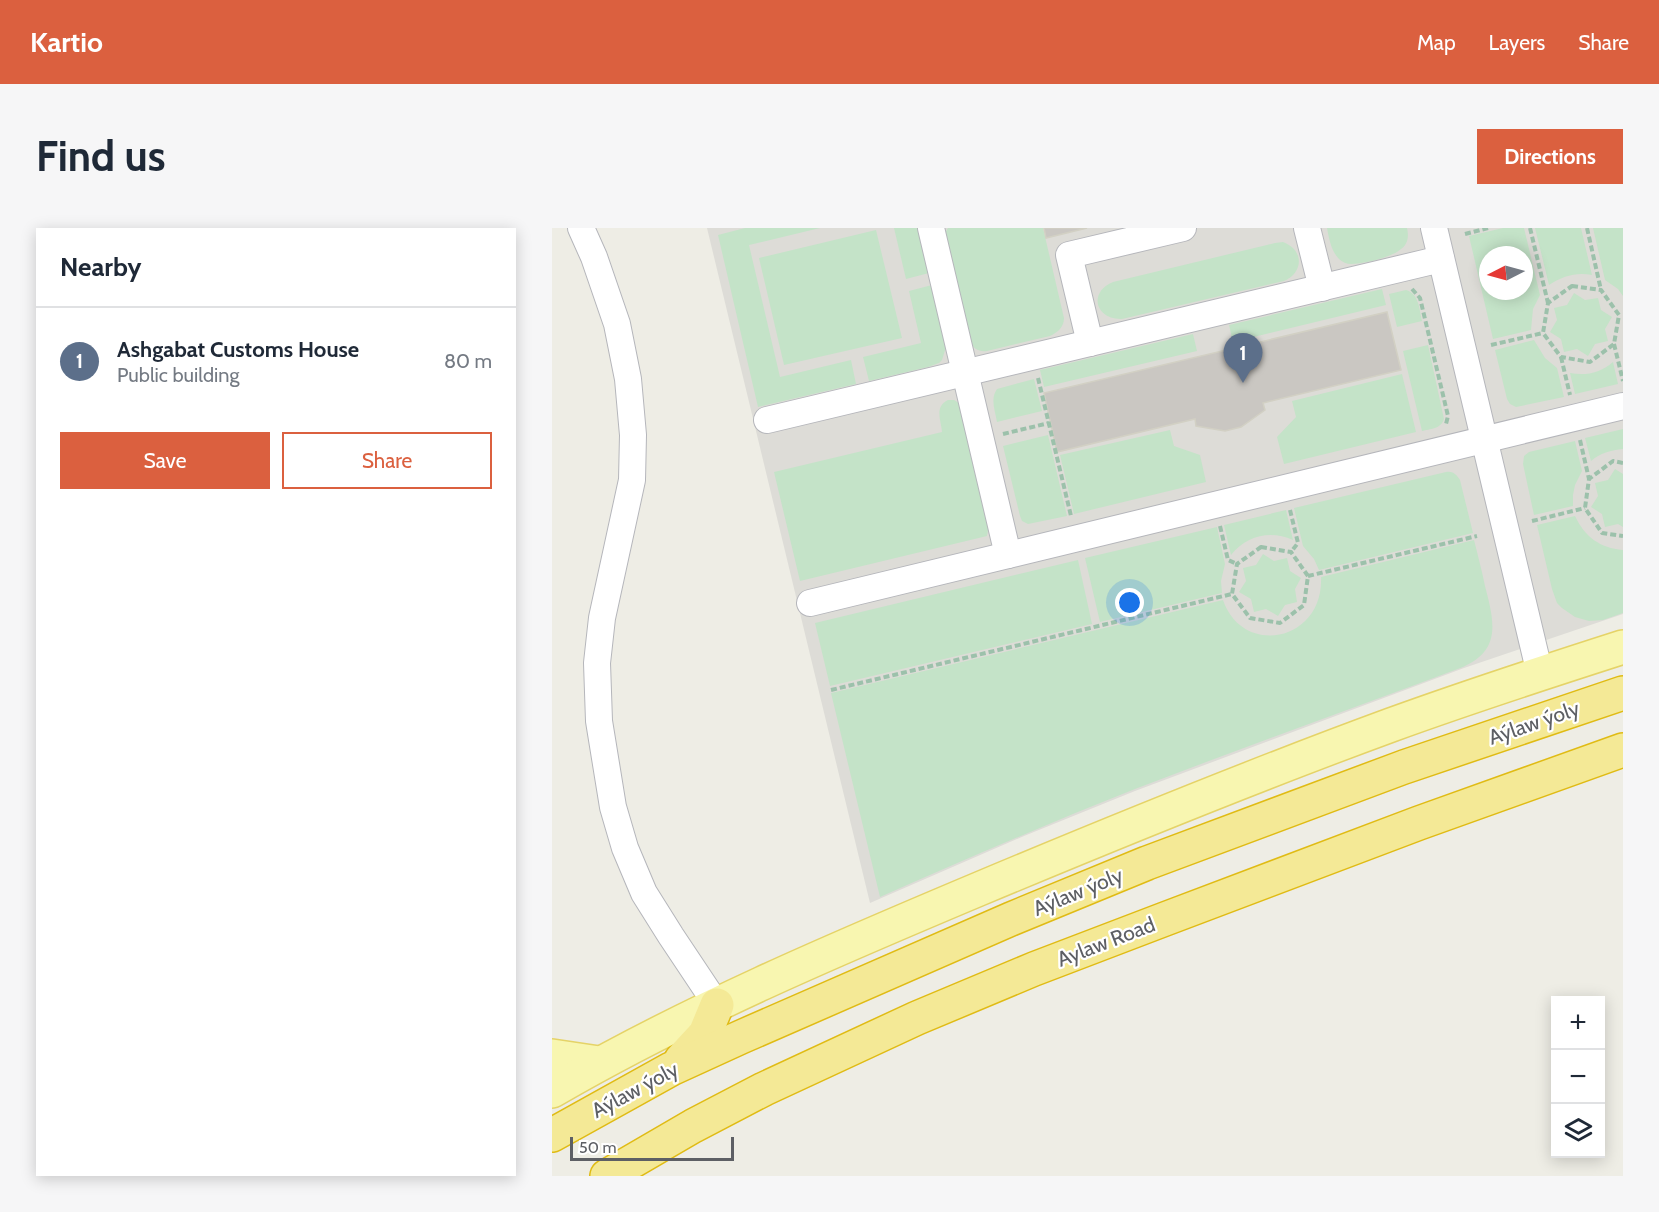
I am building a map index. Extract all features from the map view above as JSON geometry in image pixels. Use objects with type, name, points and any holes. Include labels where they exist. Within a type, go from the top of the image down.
[{"type":"highway","name":"Aýlaw ýoly","points":[[552,1135],[671,1069],[1011,919],[1147,863],[1404,767],[1623,693]]},
{"type":"highway","name":"Aylaw Road","points":[[607,1176],[693,1126],[764,1089],[917,1018],[1034,969],[1198,906],[1623,750]]},
{"type":"highway","points":[[671,1069],[705,1034],[717,1005]]},
{"type":"main road","points":[[552,1091],[599,1064],[717,1005],[885,929],[1134,824],[1391,725],[1623,647]]},
{"type":"main road","points":[[552,1056],[599,1064]]},
{"type":"lane","points":[[581,228],[594,256],[617,324],[628,379],[633,435],[632,480],[602,618],[597,663],[599,721],[613,807],[625,848],[644,893],[717,1005]]},
{"type":"lane","points":[[931,228],[1008,555]]},
{"type":"lane","points":[[1090,343],[1069,255],[1184,228]]},
{"type":"lane","points":[[1307,228],[1322,288]]},
{"type":"lane","points":[[1434,228],[1540,674]]},
{"type":"lane","points":[[768,420],[1442,259]]},
{"type":"lane","points":[[810,603],[1623,406]]},
{"type":"path","points":[[1465,234],[1488,228]]},
{"type":"path","points":[[1530,228],[1548,303],[1543,333],[1561,357],[1570,399]]},
{"type":"path","points":[[1587,228],[1601,290],[1621,314],[1614,344],[1623,381]]},
{"type":"path","points":[[1548,303],[1572,286],[1601,290]]},
{"type":"path","points":[[1408,287],[1414,289],[1420,298],[1448,416],[1443,428]]},
{"type":"path","points":[[1491,345],[1543,333]]},
{"type":"path","points":[[1561,357],[1590,362],[1614,344]]},
{"type":"path","points":[[1036,375],[1071,518]]},
{"type":"path","points":[[997,435],[1048,423]]},
{"type":"path","points":[[1580,436],[1589,479],[1585,508],[1602,533],[1623,536]]},
{"type":"path","points":[[1589,479],[1613,461],[1623,463]]},
{"type":"path","points":[[1290,506],[1298,543],[1291,552]]},
{"type":"path","points":[[1532,521],[1585,508]]},
{"type":"path","points":[[1219,523],[1228,560],[1237,564]]},
{"type":"path","points":[[1308,576],[1477,536]]},
{"type":"path","points":[[1261,547],[1291,552],[1308,576],[1304,605],[1280,623],[1250,618],[1232,594],[1237,564],[1261,547]]},
{"type":"path","points":[[831,690],[1232,594]]},
{"type":"shaded area","points":[[707,228],[1623,228],[1623,614],[1464,668],[1135,791],[870,903]]},
{"type":"green space","points":[[745,228],[820,228],[749,245],[780,377],[851,360],[856,384],[758,407],[718,235]]},
{"type":"green space","points":[[894,228],[918,228],[929,273],[906,279]]},
{"type":"green space","points":[[948,228],[1043,228],[1064,318],[1060,329],[1050,336],[987,351],[975,348],[970,341],[945,233]]},
{"type":"green space","points":[[1327,228],[1407,228],[1408,237],[1403,247],[1392,255],[1349,264],[1336,256]]},
{"type":"green space","points":[[1503,228],[1524,228],[1528,246],[1479,246],[1479,279],[1469,236]]},
{"type":"green space","points":[[1535,228],[1581,228],[1592,275],[1570,276],[1549,285]]},
{"type":"green space","points":[[1593,228],[1623,228],[1623,296],[1618,289],[1605,280]]},
{"type":"green space","points":[[876,230],[902,338],[784,365],[759,258]]},
{"type":"green space","points":[[1283,242],[1295,250],[1299,261],[1295,272],[1284,281],[1122,319],[1106,315],[1098,305],[1100,292],[1113,282]]},
{"type":"green space","points":[[1533,266],[1540,295],[1533,309],[1531,330],[1493,339],[1484,300],[1533,300]]},
{"type":"green space","points":[[932,285],[946,347],[942,360],[928,367],[869,381],[863,357],[921,343],[909,291]]},
{"type":"green space","points":[[1382,289],[1386,305],[1233,342],[1229,325]]},
{"type":"green space","points":[[1406,290],[1416,298],[1422,321],[1397,327],[1389,294]]},
{"type":"green space","points":[[1574,293],[1585,300],[1598,298],[1601,310],[1612,317],[1605,329],[1608,341],[1595,344],[1588,356],[1577,349],[1564,352],[1561,339],[1550,332],[1557,320],[1554,308],[1567,305]]},
{"type":"green space","points":[[1193,334],[1197,351],[1044,387],[1040,370]]},
{"type":"green space","points":[[1534,340],[1545,358],[1557,368],[1564,397],[1516,407],[1507,399],[1495,350]]},
{"type":"green space","points":[[1428,345],[1444,419],[1438,427],[1422,431],[1403,351]]},
{"type":"green space","points":[[1613,362],[1618,384],[1575,394],[1570,373],[1593,373]]},
{"type":"green space","points":[[1402,374],[1416,432],[1284,464],[1277,437],[1296,417],[1292,401]]},
{"type":"green space","points":[[1034,379],[1042,411],[997,422],[993,401],[997,389]]},
{"type":"green space","points":[[948,400],[959,403],[989,525],[987,536],[800,581],[774,472],[942,432],[940,410]]},
{"type":"green space","points":[[1623,429],[1623,449],[1606,452],[1591,461],[1585,438]]},
{"type":"green space","points":[[1170,430],[1174,446],[1200,455],[1206,482],[1074,514],[1060,455]]},
{"type":"green space","points":[[1048,435],[1067,516],[1028,524],[1022,521],[1020,516],[1003,446]]},
{"type":"green space","points":[[1575,441],[1582,471],[1575,485],[1573,506],[1534,515],[1523,464],[1524,456],[1529,452]]},
{"type":"green space","points":[[1615,469],[1623,474],[1623,527],[1618,524],[1605,527],[1602,514],[1591,507],[1598,496],[1595,483],[1608,480]]},
{"type":"green space","points":[[1446,472],[1454,473],[1460,480],[1473,533],[1319,570],[1314,559],[1303,546],[1294,508]]},
{"type":"green space","points":[[1286,510],[1293,540],[1276,535],[1260,536],[1244,543],[1231,555],[1224,525]]},
{"type":"green space","points":[[1575,516],[1583,530],[1594,540],[1607,547],[1623,550],[1623,613],[1603,620],[1589,621],[1575,617],[1557,603],[1537,525]]},
{"type":"green space","points":[[1217,527],[1225,564],[1221,581],[1222,593],[1100,622],[1085,558]]},
{"type":"green space","points":[[1474,540],[1492,623],[1489,643],[1476,660],[1463,667],[1135,789],[880,897],[831,693],[1223,600],[1233,618],[1247,630],[1264,635],[1281,634],[1297,628],[1310,616],[1318,599],[1321,577]]},
{"type":"green space","points":[[1263,554],[1274,561],[1287,558],[1290,571],[1301,578],[1295,589],[1297,602],[1285,605],[1278,616],[1266,609],[1254,612],[1251,599],[1239,592],[1246,581],[1243,568],[1256,565]]},
{"type":"green space","points":[[1078,560],[1092,624],[830,686],[815,623]]},
{"type":"building","points":[[1044,228],[1087,228],[1046,238]]},
{"type":"building","points":[[1387,312],[1401,370],[1263,403],[1265,410],[1241,427],[1225,431],[1196,426],[1195,419],[1057,452],[1044,393]]},
{"type":"place","name":"Ashgabat Customs House","points":[[1243,383]]}]
